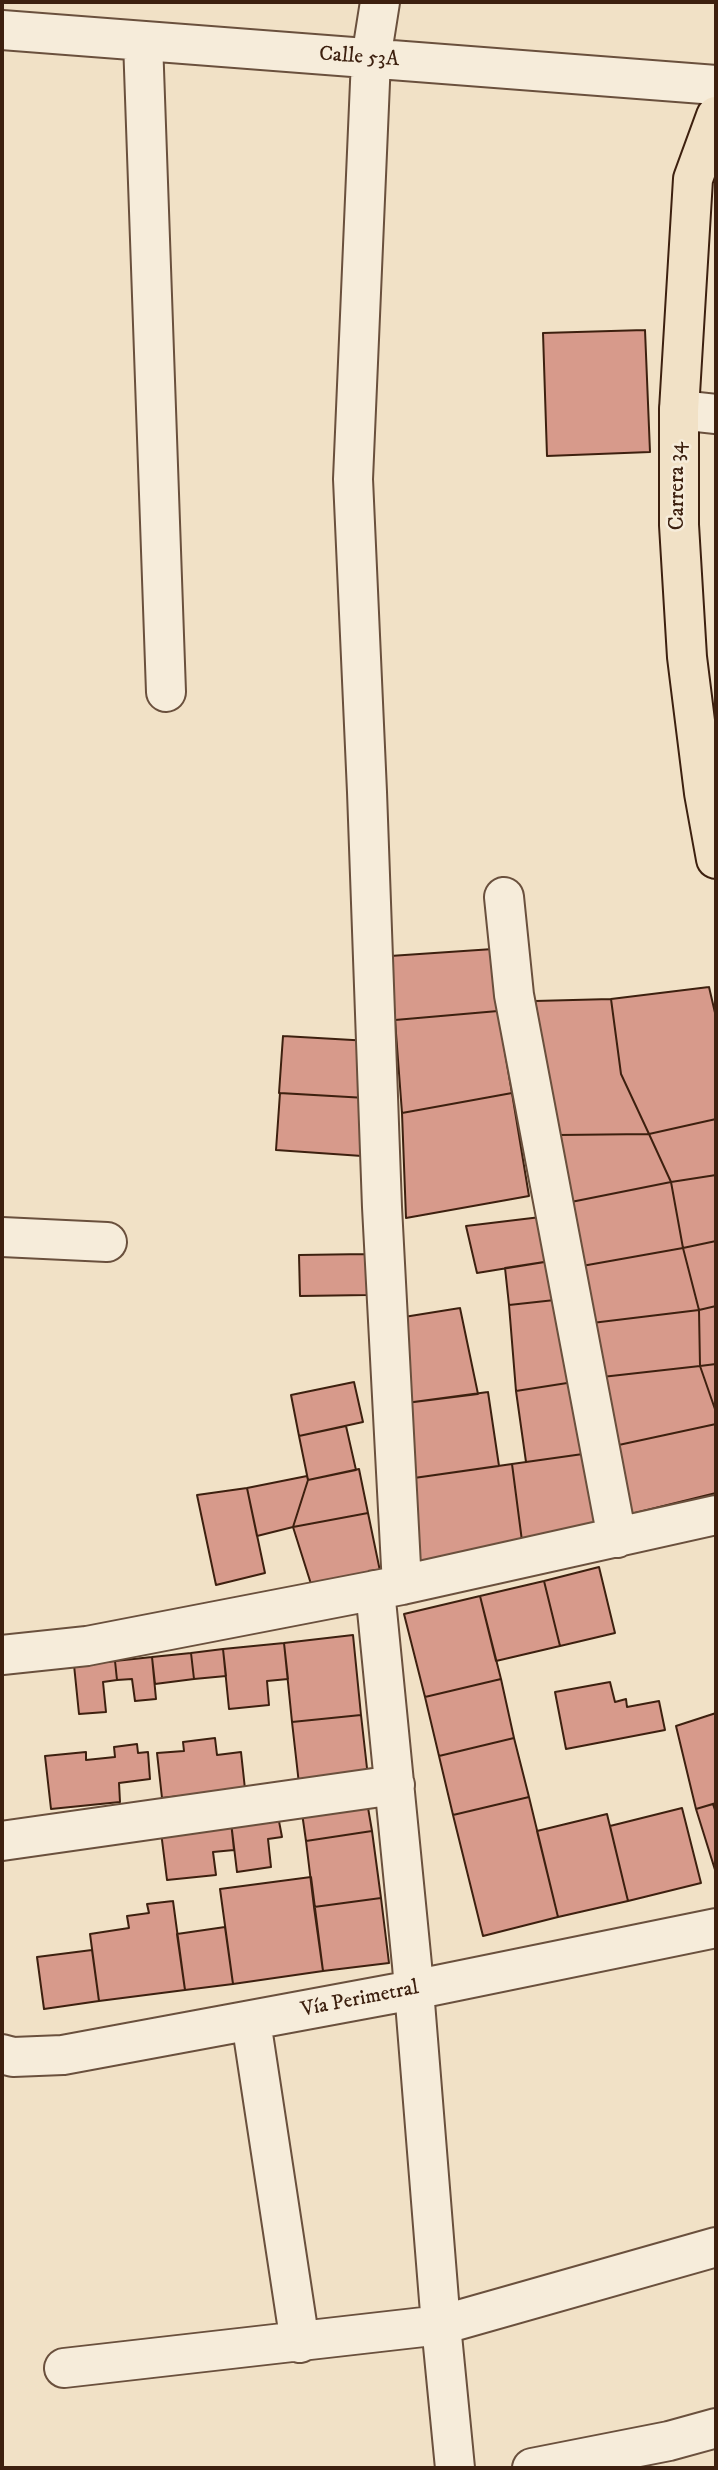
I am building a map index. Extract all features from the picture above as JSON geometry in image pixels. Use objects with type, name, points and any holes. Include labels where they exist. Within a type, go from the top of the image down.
[{"type":"main road","name":"Carrera 34","points":[[716,116],[693,179],[679,410],[679,526],[687,657],[704,793],[716,859]]},
{"type":"street","points":[[380,2],[371,59],[353,480],[382,1207],[395,1785],[455,2468]]},
{"type":"street","name":"Calle 53A","points":[[2,30],[716,85]]},
{"type":"street","points":[[143,41],[166,692]]},
{"type":"street","points":[[679,410],[716,414]]},
{"type":"street","points":[[504,897],[514,995],[617,1538]]},
{"type":"street","points":[[2,1237],[107,1242]]},
{"type":"street","points":[[2,1655],[87,1646],[389,1587],[716,1515]]},
{"type":"street","points":[[2,1841],[395,1785]]},
{"type":"street","name":"Vía Perimetral","points":[[2,2054],[13,2057],[63,2055],[413,1990],[716,1928]]},
{"type":"street","points":[[251,2021],[300,2343]]},
{"type":"street","points":[[64,2368],[441,2325],[716,2248]]},
{"type":"street","points":[[531,2468],[677,2455],[716,2428]]},
{"type":"building","points":[[645,330],[650,452],[547,456],[543,333]]},
{"type":"building","points":[[493,949],[498,1011],[395,1020],[390,956]]},
{"type":"building","points":[[709,987],[716,1017],[716,1119],[649,1134],[621,1074],[611,999]]},
{"type":"building","points":[[611,999],[621,1074],[649,1134],[559,1135],[535,1001]]},
{"type":"building","points":[[498,1011],[512,1093],[402,1113],[395,1020]]},
{"type":"building","points":[[283,1036],[370,1041],[366,1098],[279,1093]]},
{"type":"building","points":[[280,1093],[366,1098],[362,1156],[276,1150]]},
{"type":"building","points":[[512,1093],[529,1196],[406,1218],[402,1113]]},
{"type":"building","points":[[716,1119],[716,1175],[671,1182],[649,1134]]},
{"type":"building","points":[[649,1134],[671,1182],[571,1202],[559,1135]]},
{"type":"building","points":[[716,1175],[716,1241],[683,1248],[671,1182]]},
{"type":"building","points":[[671,1182],[683,1248],[582,1266],[571,1202]]},
{"type":"building","points":[[549,1216],[557,1260],[477,1273],[466,1226]]},
{"type":"building","points":[[716,1241],[716,1306],[699,1310],[683,1248]]},
{"type":"building","points":[[683,1248],[699,1310],[592,1323],[582,1266]]},
{"type":"building","points":[[367,1254],[368,1295],[300,1296],[299,1255]]},
{"type":"building","points":[[557,1260],[564,1299],[509,1305],[505,1268]]},
{"type":"building","points":[[564,1299],[580,1381],[516,1391],[509,1305]]},
{"type":"building","points":[[716,1306],[716,1364],[700,1366],[699,1310]]},
{"type":"building","points":[[460,1308],[478,1394],[406,1403],[404,1317]]},
{"type":"building","points":[[699,1310],[700,1366],[602,1377],[592,1323]]},
{"type":"building","points":[[716,1364],[716,1412],[700,1366]]},
{"type":"building","points":[[700,1366],[716,1412],[716,1424],[614,1446],[602,1377]]},
{"type":"building","points":[[580,1381],[590,1453],[526,1462],[516,1391]]},
{"type":"building","points":[[354,1382],[363,1422],[299,1436],[291,1395]]},
{"type":"building","points":[[488,1392],[499,1466],[407,1479],[406,1403]]},
{"type":"building","points":[[716,1424],[716,1493],[627,1515],[614,1446]]},
{"type":"building","points":[[346,1426],[356,1470],[308,1480],[299,1436]]},
{"type":"building","points":[[590,1453],[599,1525],[522,1541],[512,1464]]},
{"type":"building","points":[[512,1464],[522,1541],[414,1564],[407,1479]]},
{"type":"building","points":[[359,1469],[368,1513],[293,1527],[308,1480]]},
{"type":"building","points":[[307,1476],[293,1527],[257,1536],[247,1488]]},
{"type":"building","points":[[247,1488],[265,1573],[216,1585],[197,1495]]},
{"type":"building","points":[[368,1513],[380,1571],[311,1584],[293,1527]]},
{"type":"building","points":[[599,1567],[615,1633],[560,1646],[544,1581]]},
{"type":"building","points":[[544,1581],[560,1646],[496,1661],[480,1596]]},
{"type":"building","points":[[480,1596],[501,1679],[425,1697],[404,1614]]},
{"type":"building","points":[[353,1635],[361,1715],[292,1722],[284,1643]]},
{"type":"building","points":[[284,1643],[288,1679],[267,1681],[269,1705],[229,1709],[223,1649]]},
{"type":"building","points":[[223,1649],[226,1676],[194,1679],[191,1653]]},
{"type":"building","points":[[191,1653],[194,1679],[155,1684],[152,1657]]},
{"type":"building","points":[[152,1657],[156,1699],[135,1701],[132,1679],[117,1680],[115,1661]]},
{"type":"building","points":[[115,1661],[117,1680],[103,1682],[106,1712],[79,1714],[74,1665]]},
{"type":"building","points":[[501,1679],[514,1738],[439,1756],[425,1697]]},
{"type":"building","points":[[610,1682],[615,1702],[626,1699],[627,1707],[659,1701],[665,1730],[566,1749],[555,1692]]},
{"type":"building","points":[[716,1713],[716,1803],[696,1809],[676,1726]]},
{"type":"building","points":[[361,1715],[368,1777],[299,1784],[292,1722]]},
{"type":"building","points":[[215,1738],[217,1755],[241,1752],[245,1789],[162,1798],[157,1753],[184,1751],[183,1742]]},
{"type":"building","points":[[514,1738],[529,1797],[453,1815],[439,1756]]},
{"type":"building","points":[[137,1744],[138,1753],[148,1752],[150,1779],[119,1783],[120,1802],[51,1809],[45,1756],[86,1752],[86,1760],[115,1757],[114,1747]]},
{"type":"building","points":[[366,1796],[372,1831],[306,1841],[301,1806]]},
{"type":"building","points":[[529,1797],[558,1917],[483,1936],[453,1815]]},
{"type":"building","points":[[713,1804],[716,1813],[716,1873],[696,1809]]},
{"type":"building","points":[[682,1808],[701,1883],[628,1901],[610,1826]]},
{"type":"building","points":[[607,1814],[628,1901],[558,1917],[537,1831]]},
{"type":"building","points":[[278,1816],[282,1837],[268,1839],[271,1867],[237,1872],[231,1822]]},
{"type":"building","points":[[231,1822],[234,1850],[213,1852],[216,1875],[167,1880],[161,1832]]},
{"type":"building","points":[[372,1831],[381,1898],[314,1907],[306,1841]]},
{"type":"building","points":[[311,1877],[323,1971],[233,1984],[220,1889]]},
{"type":"building","points":[[381,1898],[389,1963],[323,1971],[314,1907]]},
{"type":"building","points":[[173,1901],[185,1990],[99,2001],[90,1934],[129,1928],[127,1916],[149,1913],[147,1904]]},
{"type":"building","points":[[225,1927],[233,1984],[185,1990],[177,1934]]},
{"type":"building","points":[[92,1950],[99,2001],[44,2009],[37,1957]]}]
